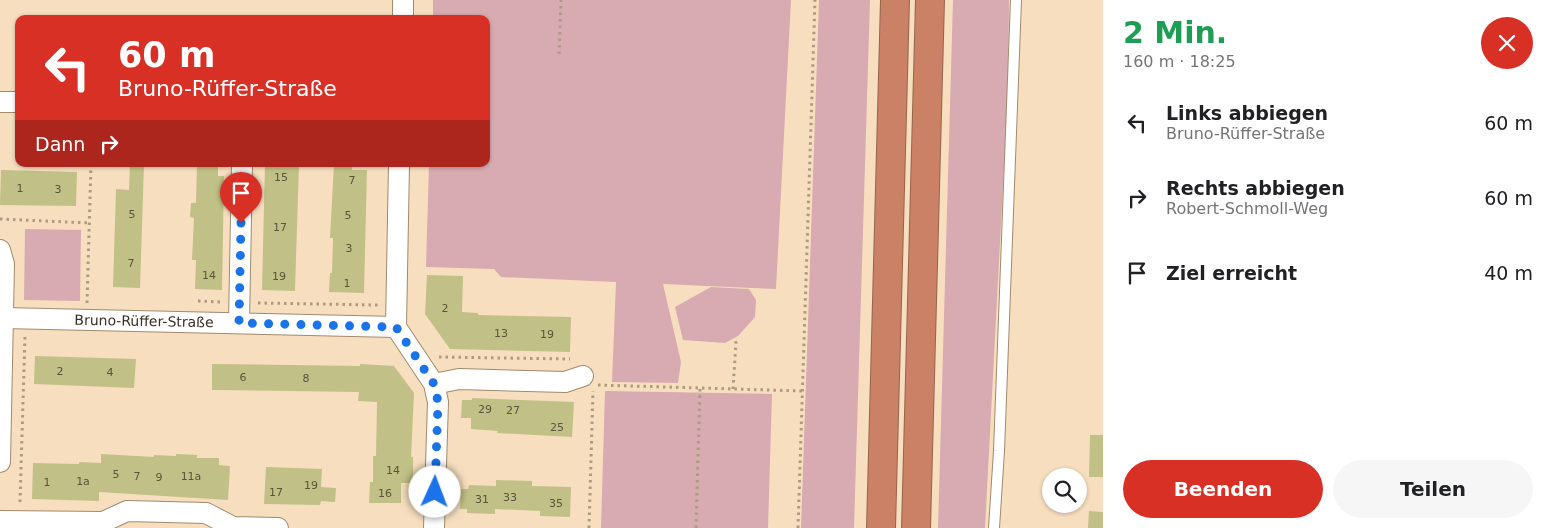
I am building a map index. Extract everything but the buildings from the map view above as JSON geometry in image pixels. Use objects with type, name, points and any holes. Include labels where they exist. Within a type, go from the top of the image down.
[{"type":"highway","points":[[881,528],[895,0]]},
{"type":"highway","points":[[916,528],[930,0]]},
{"type":"street","points":[[403,0],[403,15]]},
{"type":"street","points":[[0,102],[15,102]]},
{"type":"street","points":[[239,323],[242,167]]},
{"type":"street","points":[[399,167],[396,327],[434,384],[438,402],[434,528]]},
{"type":"street","points":[[0,250],[4,264],[0,462]]},
{"type":"street","name":"Bruno-Rüffer-Straße","points":[[3,318],[396,327]]},
{"type":"street","points":[[434,384],[459,380],[565,382],[581,367]]},
{"type":"street","points":[[0,521],[108,525],[127,511],[206,513],[231,527],[278,528]]},
{"type":"lane","points":[[994,528],[999,451],[1016,0]]},
{"type":"path","points":[[559,54],[561,0]]},
{"type":"path","points":[[798,528],[815,0]]},
{"type":"path","points":[[87,320],[91,167]]},
{"type":"path","points":[[0,219],[90,223]]},
{"type":"path","points":[[20,521],[25,319]]},
{"type":"path","points":[[733,389],[736,343],[734,338]]},
{"type":"path","points":[[423,366],[439,357],[581,367]]},
{"type":"path","points":[[589,528],[593,385],[802,391]]},
{"type":"path","points":[[696,528],[700,388]]},
{"type":"shaded area","points":[[433,0],[791,0],[776,289],[663,284],[681,362],[678,383],[612,382],[616,282],[501,277],[494,269],[426,267],[429,167],[490,167],[490,15],[433,15]]},
{"type":"shaded area","points":[[819,0],[870,0],[854,528],[801,528]]},
{"type":"shaded area","points":[[953,0],[1009,0],[1008,90],[985,528],[938,528]]},
{"type":"shaded area","points":[[25,229],[81,230],[80,301],[24,300]]},
{"type":"shaded area","points":[[711,287],[749,289],[756,300],[755,317],[738,336],[725,343],[683,340],[675,307]]},
{"type":"shaded area","points":[[605,391],[772,394],[768,528],[601,528]]},
{"type":"route","points":[[241,223],[239,323],[396,327],[434,384],[438,402],[435,492]]}]
